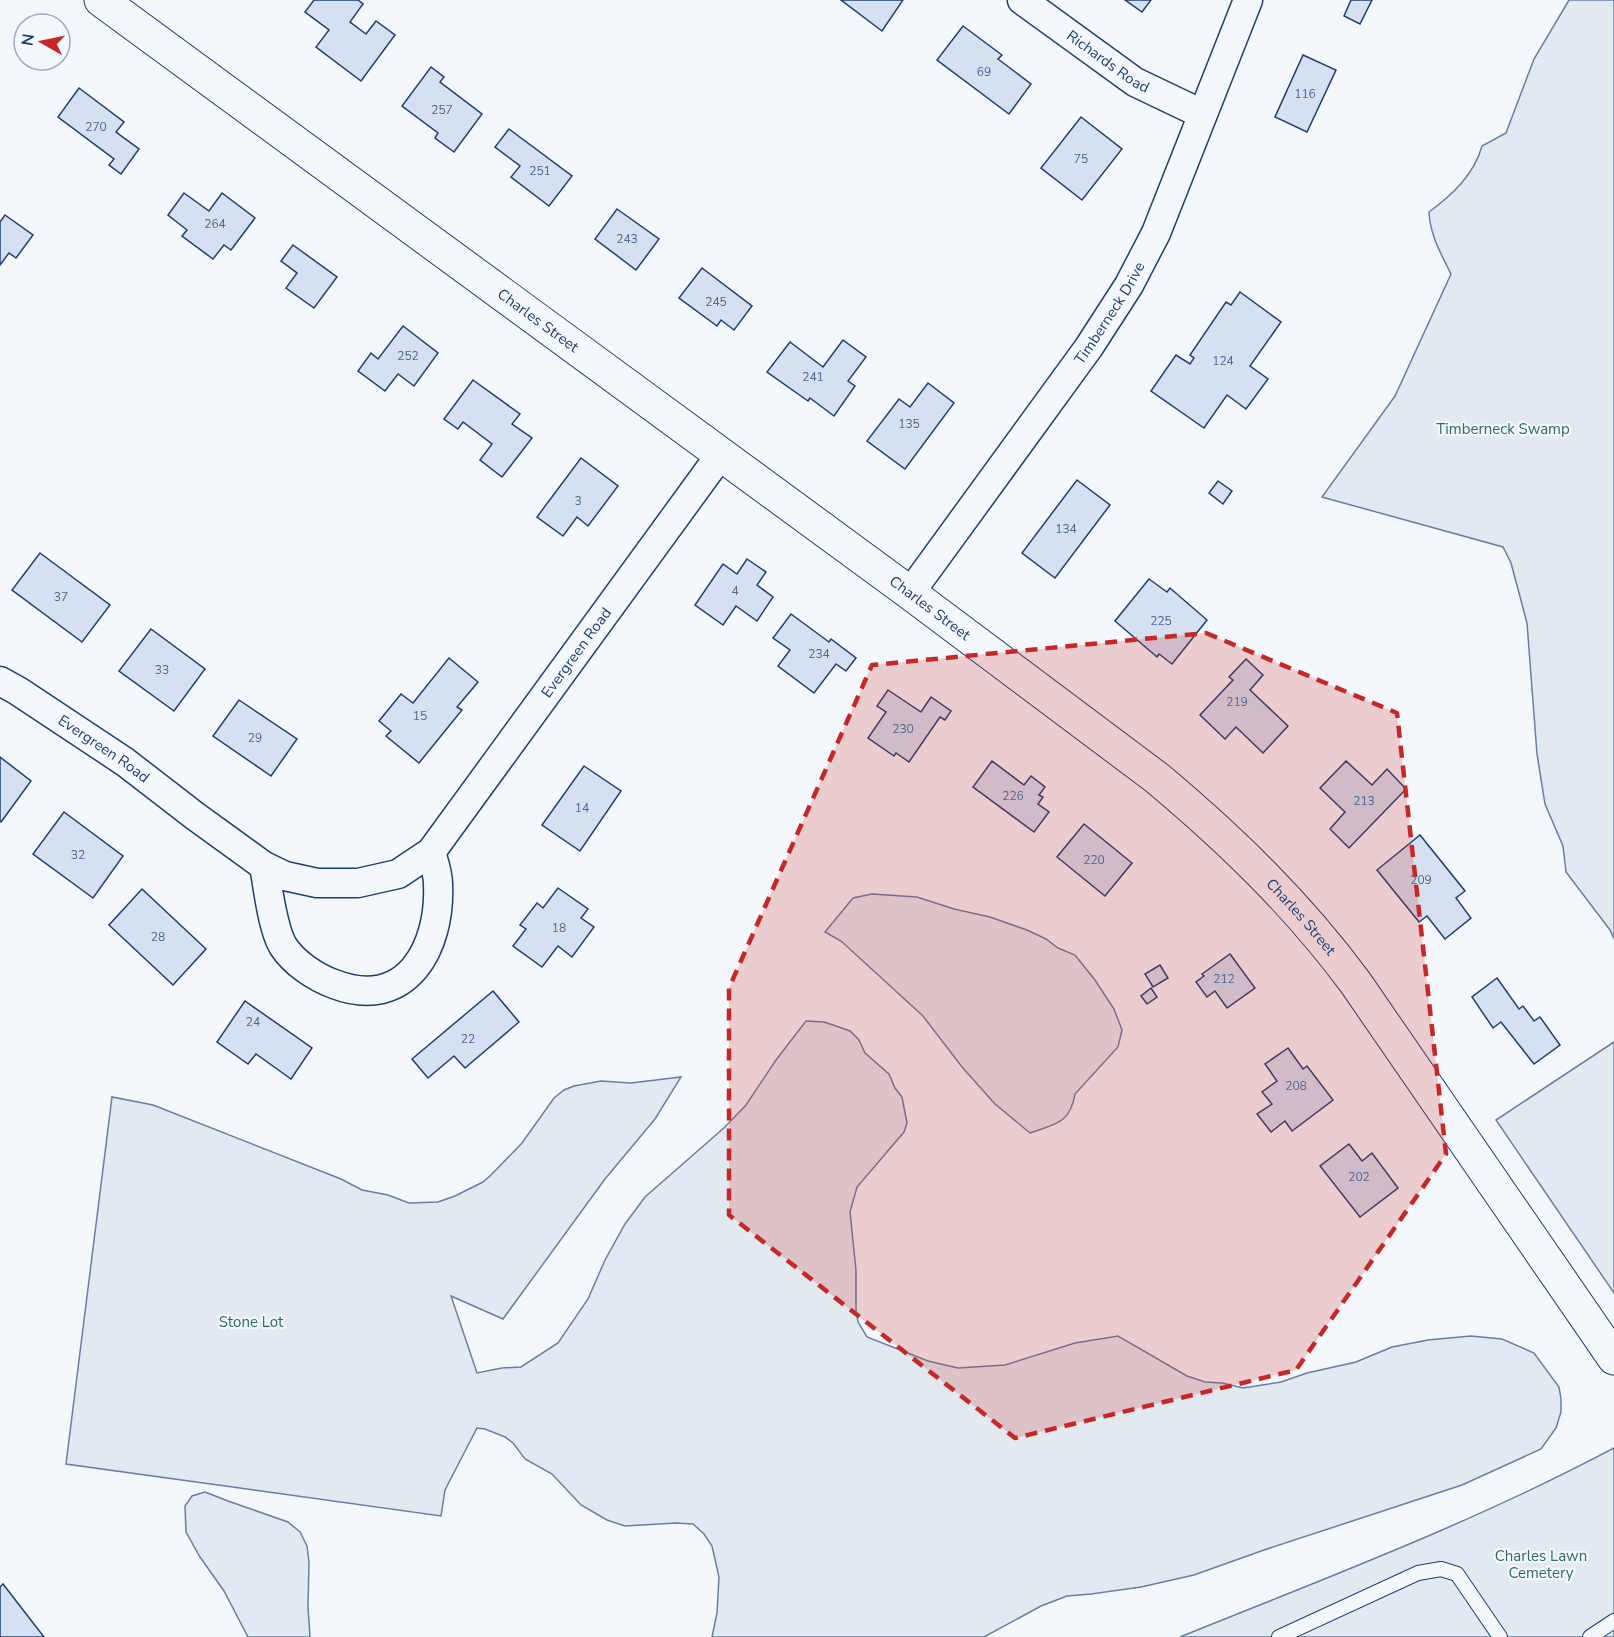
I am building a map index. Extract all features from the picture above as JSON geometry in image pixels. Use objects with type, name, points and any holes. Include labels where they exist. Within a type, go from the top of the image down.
[{"type":"street","name":"Charles Street","points":[[101,0],[910,593],[1157,778],[1231,842],[1283,894],[1355,982],[1614,1358]]},
{"type":"street","name":"Richards Road","points":[[1022,0],[1135,82],[1202,114]]},
{"type":"street","name":"Timberneck Drive","points":[[910,593],[1089,347],[1129,285],[1156,233],[1248,0]]},
{"type":"street","name":"Evergreen Road","points":[[0,681],[125,762],[264,866],[285,876],[316,883],[358,883],[398,874],[431,852],[721,454]]},
{"type":"street","points":[[264,866],[284,947],[300,964],[326,981],[351,990],[373,989],[389,986],[411,974],[418,966],[429,944],[438,908],[438,881],[431,852]]},
{"type":"lane","points":[[1279,1637],[1418,1573],[1441,1569],[1457,1574],[1500,1637]]},
{"type":"lane","points":[[1590,1637],[1614,1621]]},
{"type":"highlighted area","points":[[1206,633],[1397,713],[1446,1154],[1296,1370],[1015,1438],[729,1215],[729,988],[872,665]]},
{"type":"green space","name":"Timberneck Swamp","points":[[1569,0],[1614,0],[1614,939],[1610,930],[1566,872],[1563,846],[1545,804],[1537,754],[1527,623],[1511,563],[1503,547],[1322,497],[1395,396],[1451,274],[1434,236],[1429,212],[1461,184],[1474,166],[1482,146],[1506,133],[1534,59]]},
{"type":"green space","points":[[872,894],[917,897],[990,917],[1027,930],[1075,955],[1114,1009],[1122,1030],[1118,1047],[1075,1094],[1073,1104],[1065,1117],[1054,1125],[1030,1133],[995,1104],[962,1067],[923,1016],[841,941],[825,932],[853,898]]},
{"type":"green space","name":"Stone Lot","points":[[806,1021],[824,1022],[850,1031],[859,1040],[865,1053],[889,1074],[902,1097],[907,1123],[904,1132],[857,1187],[850,1212],[856,1270],[856,1310],[858,1322],[867,1337],[928,1361],[958,1368],[1005,1365],[1075,1343],[1118,1336],[1187,1376],[1205,1382],[1243,1388],[1281,1382],[1307,1373],[1356,1362],[1392,1347],[1428,1340],[1471,1336],[1502,1339],[1534,1353],[1559,1387],[1561,1412],[1556,1428],[1541,1449],[1462,1485],[1194,1575],[1141,1587],[1067,1596],[1041,1606],[984,1637],[712,1637],[717,1613],[719,1577],[712,1546],[704,1534],[693,1524],[625,1526],[607,1520],[581,1505],[552,1474],[525,1459],[513,1443],[505,1437],[485,1429],[477,1428],[445,1490],[441,1516],[66,1464],[112,1097],[153,1105],[341,1179],[362,1190],[388,1195],[409,1203],[438,1202],[483,1182],[492,1174],[522,1143],[554,1098],[564,1090],[601,1081],[631,1083],[681,1077],[655,1119],[605,1179],[503,1319],[451,1296],[477,1373],[521,1367],[558,1343],[588,1299],[605,1260],[625,1224],[645,1197],[725,1127],[746,1105]]},
{"type":"green space","points":[[1614,1042],[1614,1293],[1496,1120]]},
{"type":"green space","name":"Charles Lawn Cemetery","points":[[1614,1448],[1614,1637],[1180,1637],[1454,1525]]},
{"type":"green space","points":[[205,1492],[288,1522],[300,1532],[307,1546],[309,1562],[310,1637],[248,1637],[224,1591],[186,1532],[185,1506],[192,1496]]},
{"type":"building","points":[[314,0],[358,0],[363,4],[350,22],[366,34],[376,21],[395,35],[361,81],[316,47],[329,30],[305,12]]},
{"type":"building","points":[[841,0],[903,0],[882,31]]},
{"type":"building","points":[[1125,0],[1151,0],[1142,12]]},
{"type":"building","points":[[1351,0],[1372,0],[1360,24],[1344,16]]},
{"type":"building","points":[[963,26],[1002,55],[998,59],[1031,84],[1009,114],[937,60]]},
{"type":"building","points":[[1303,55],[1336,70],[1307,132],[1275,117]]},
{"type":"building","points":[[431,67],[444,77],[440,82],[482,114],[454,152],[435,138],[438,133],[402,106]]},
{"type":"building","points":[[79,88],[124,122],[116,132],[139,149],[121,174],[109,165],[114,159],[58,117]]},
{"type":"building","points":[[1081,117],[1122,149],[1082,200],[1041,168]]},
{"type":"building","points":[[509,129],[572,176],[549,206],[511,177],[520,166],[495,147]]},
{"type":"building","points":[[184,193],[209,211],[222,193],[255,218],[231,250],[224,245],[213,259],[182,236],[187,230],[168,215]]},
{"type":"building","points":[[617,209],[659,239],[636,270],[595,239]]},
{"type":"building","points":[[5,215],[33,235],[16,258],[9,253],[0,265],[0,222]]},
{"type":"building","points":[[293,245],[337,277],[314,308],[286,288],[297,273],[281,261]]},
{"type":"building","points":[[702,268],[752,306],[734,330],[721,320],[717,326],[679,298]]},
{"type":"building","points":[[1240,292],[1281,322],[1250,366],[1268,379],[1246,409],[1227,395],[1204,428],[1151,391],[1176,355],[1190,364],[1194,358],[1190,355],[1226,302],[1231,305]]},
{"type":"building","points":[[403,326],[438,353],[414,386],[398,374],[385,391],[358,371],[371,353],[378,359]]},
{"type":"building","points":[[843,340],[866,357],[848,381],[855,386],[834,416],[810,398],[808,401],[767,372],[790,342],[823,367]]},
{"type":"building","points":[[473,380],[520,414],[512,424],[532,438],[502,477],[480,460],[492,444],[463,422],[458,429],[444,419]]},
{"type":"building","points":[[928,383],[954,403],[905,469],[867,441],[899,399],[910,407]]},
{"type":"building","points":[[581,458],[618,486],[588,526],[577,517],[563,536],[537,517]]},
{"type":"building","points":[[1077,480],[1110,505],[1055,578],[1022,553]]},
{"type":"building","points":[[1218,481],[1232,491],[1223,504],[1209,493]]},
{"type":"building","points":[[40,553],[110,605],[82,642],[12,590]]},
{"type":"building","points":[[747,559],[766,572],[757,585],[773,597],[757,621],[736,606],[723,625],[695,605],[723,564],[737,574]]},
{"type":"building","points":[[1149,579],[1167,592],[1170,588],[1207,620],[1172,664],[1159,654],[1157,657],[1115,621]]},
{"type":"building","points":[[791,614],[829,642],[831,639],[856,658],[846,671],[836,664],[814,693],[778,666],[790,650],[773,638]]},
{"type":"building","points":[[151,629],[205,669],[174,711],[119,671]]},
{"type":"building","points":[[449,658],[478,682],[457,707],[462,710],[419,763],[386,736],[391,731],[379,721],[401,694],[413,703]]},
{"type":"building","points":[[1246,659],[1263,675],[1250,690],[1288,726],[1263,753],[1236,727],[1225,739],[1200,715],[1233,680],[1229,677]]},
{"type":"building","points":[[888,690],[921,712],[931,697],[951,711],[945,720],[940,717],[909,762],[896,753],[894,756],[868,738],[886,712],[877,706]]},
{"type":"building","points":[[239,700],[297,739],[271,776],[213,736]]},
{"type":"building","points":[[0,757],[31,781],[1,822],[0,821]]},
{"type":"building","points":[[992,761],[1024,785],[1031,776],[1045,787],[1039,795],[1043,797],[1038,804],[1049,812],[1034,832],[973,787]]},
{"type":"building","points":[[1346,761],[1372,785],[1387,769],[1406,789],[1349,848],[1330,829],[1345,812],[1320,788]]},
{"type":"building","points":[[584,766],[621,791],[580,851],[542,825]]},
{"type":"building","points":[[64,812],[123,856],[93,898],[33,854]]},
{"type":"building","points":[[1084,824],[1132,863],[1105,896],[1057,857]]},
{"type":"building","points":[[1420,835],[1465,891],[1456,898],[1471,918],[1445,939],[1427,916],[1419,922],[1377,870]]},
{"type":"building","points":[[558,888],[588,909],[581,918],[594,927],[572,957],[558,946],[542,967],[513,946],[526,929],[520,925],[537,903],[543,908]]},
{"type":"building","points":[[142,889],[206,949],[173,985],[109,925]]},
{"type":"building","points":[[1230,954],[1255,988],[1227,1008],[1215,991],[1207,997],[1196,982],[1204,976],[1202,974]]},
{"type":"building","points":[[1160,965],[1168,978],[1153,987],[1145,974]]},
{"type":"building","points":[[1497,978],[1519,1009],[1523,1006],[1534,1021],[1540,1017],[1560,1045],[1534,1064],[1501,1022],[1493,1028],[1472,997]]},
{"type":"building","points":[[1151,988],[1157,997],[1147,1004],[1141,996]]},
{"type":"building","points":[[493,991],[519,1022],[465,1068],[454,1056],[428,1078],[412,1059]]},
{"type":"building","points":[[245,1001],[312,1048],[291,1079],[256,1054],[248,1064],[217,1042]]},
{"type":"building","points":[[1288,1048],[1303,1069],[1307,1066],[1333,1100],[1292,1131],[1285,1121],[1271,1132],[1257,1114],[1272,1104],[1262,1092],[1277,1081],[1265,1064]]},
{"type":"building","points":[[1349,1144],[1362,1161],[1372,1153],[1398,1188],[1360,1217],[1320,1166]]},
{"type":"building","points":[[3,1584],[44,1637],[0,1637],[0,1587]]}]
